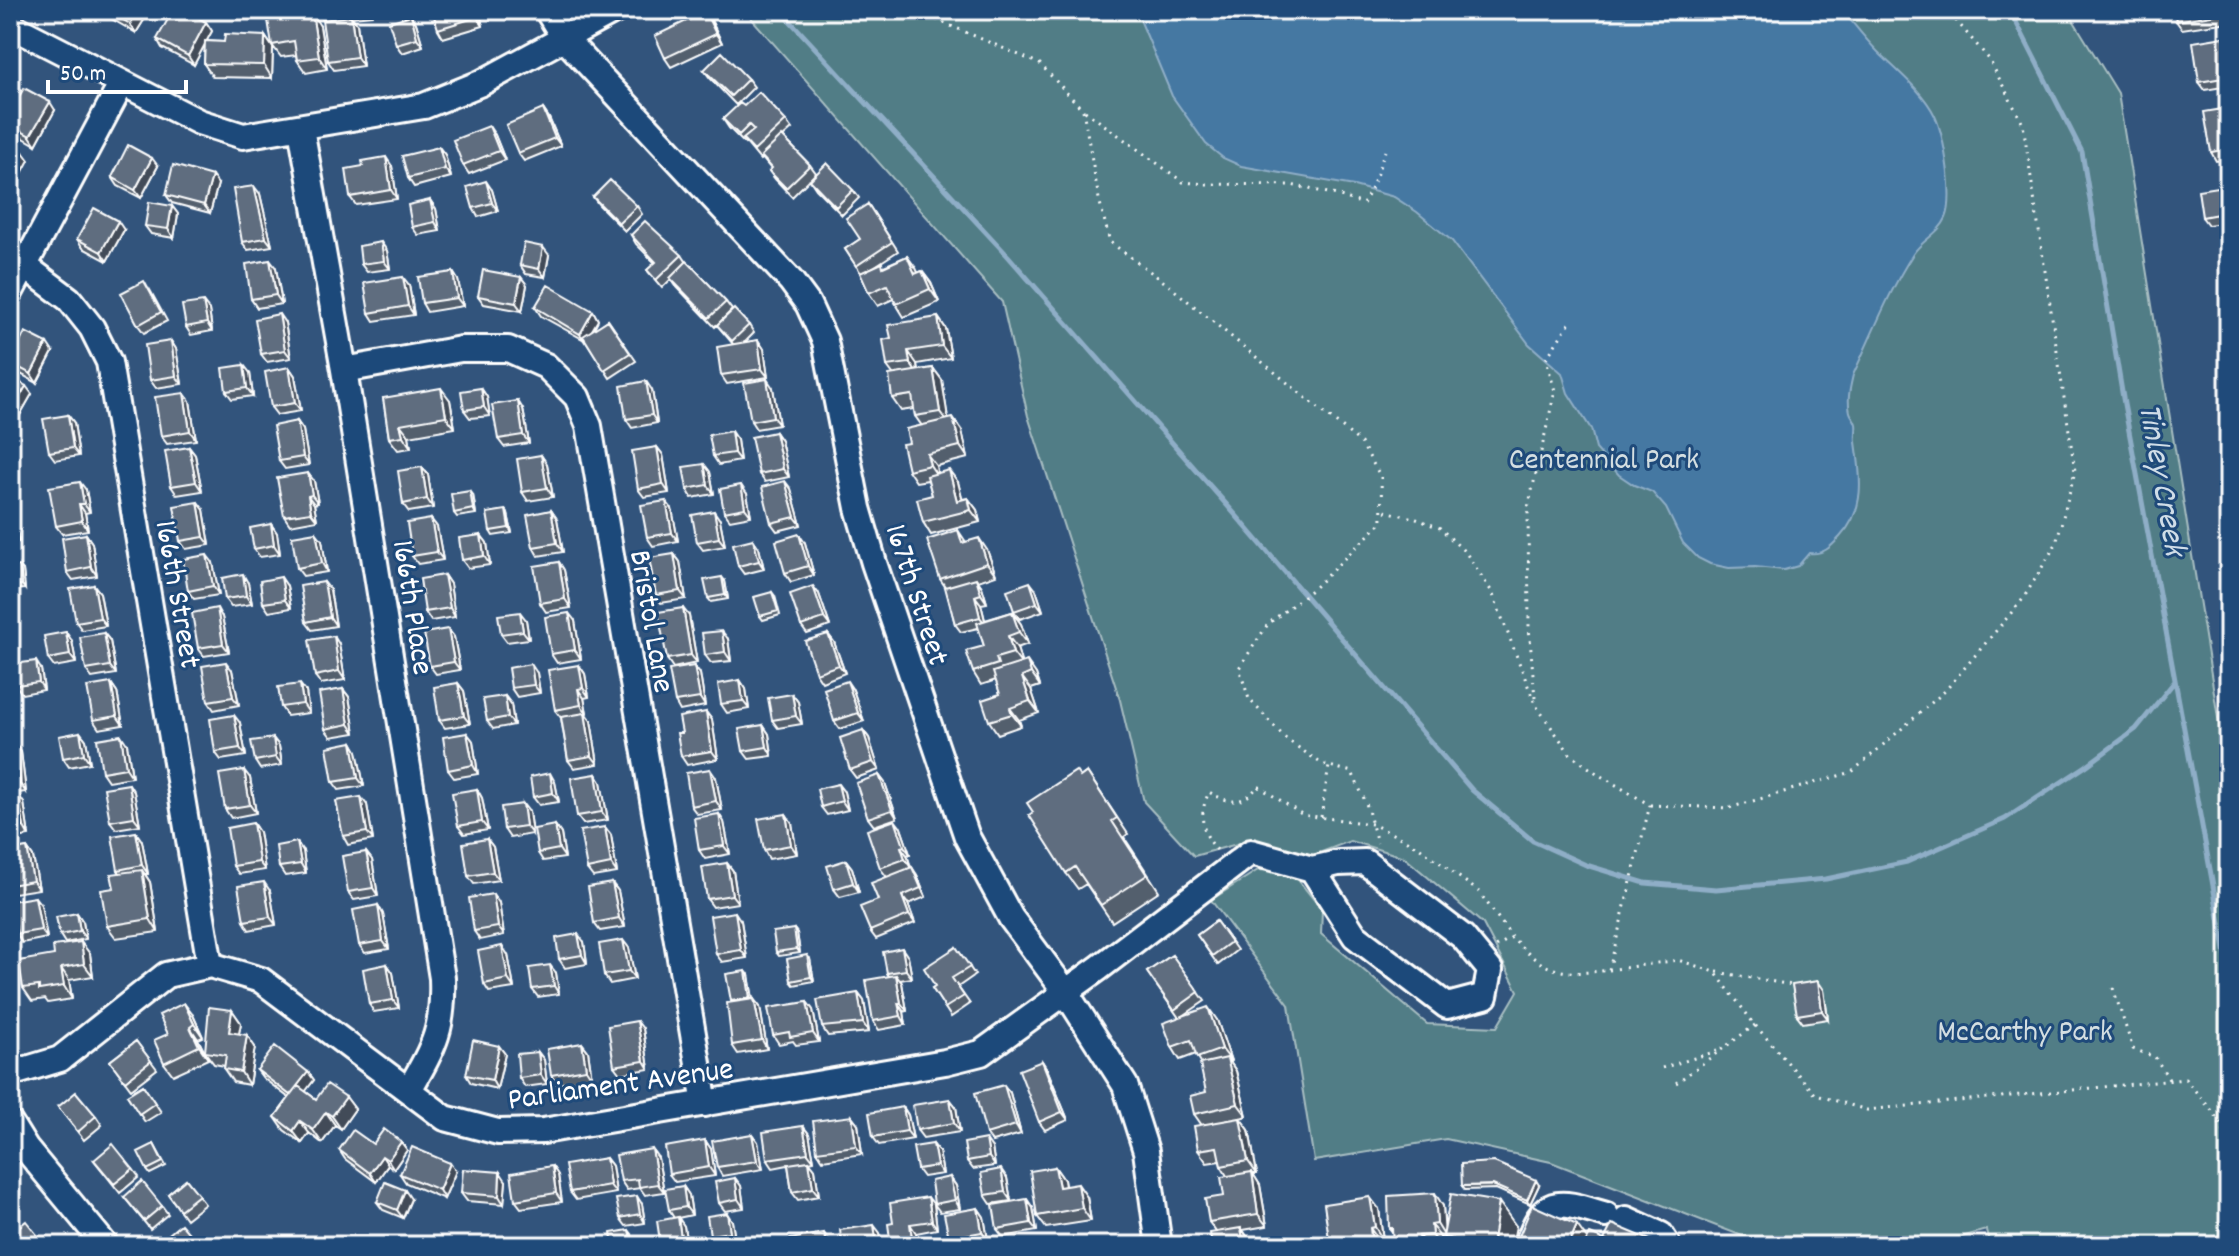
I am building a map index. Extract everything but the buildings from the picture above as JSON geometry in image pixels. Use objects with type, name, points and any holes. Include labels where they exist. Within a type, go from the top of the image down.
[{"type":"street","name":"167th Street","points":[[547,10],[564,38],[791,281],[820,325],[834,378],[858,508],[967,837],[1011,918],[1065,991],[1125,1085],[1146,1151],[1159,1246]]},
{"type":"street","points":[[10,25],[199,122],[243,136],[424,106],[481,83],[616,10]]},
{"type":"street","points":[[10,293],[122,83]]},
{"type":"street","name":"166th Place","points":[[301,128],[344,370],[442,978],[443,1005],[436,1042],[409,1090]]},
{"type":"street","name":"166th Street","points":[[25,266],[69,299],[92,328],[109,362],[210,965]]},
{"type":"street","name":"Bristol Lane","points":[[344,370],[461,349],[508,349],[546,366],[577,397],[589,426],[705,1104]]},
{"type":"street","name":"Parliament Avenue","points":[[10,1074],[60,1059],[166,975],[210,965],[261,980],[445,1118],[498,1132],[543,1131],[945,1062],[981,1053],[1251,852],[1312,869]]},
{"type":"street","points":[[1365,862],[1463,937],[1490,970],[1485,996],[1447,1006],[1355,936],[1312,869],[1338,863],[1365,862]]},
{"type":"street","points":[[10,1123],[26,1149],[106,1246]]},
{"type":"street","points":[[1527,1246],[1534,1224],[1543,1211],[1556,1204],[1569,1204],[1616,1217],[1661,1235],[1668,1246]]},
{"type":"path","points":[[914,10],[1040,64],[1083,110],[1183,182],[1291,185],[1363,204],[1385,151]]},
{"type":"path","points":[[1384,511],[1440,528],[1466,553],[1492,592],[1535,704],[1571,755],[1650,805],[1729,808],[1852,772],[1945,691],[2023,599],[2056,544],[2075,471],[2023,124],[1989,59],[1947,10]]},
{"type":"path","points":[[1083,110],[1110,242],[1167,284],[1361,443],[1381,477],[1382,522],[1315,587],[1268,624],[1239,668],[1249,699],[1286,739],[1322,764],[1352,772],[1366,803],[1379,850],[1365,862]]},
{"type":"path","points":[[1535,704],[1529,627],[1528,508],[1555,391],[1546,359],[1570,322]]},
{"type":"path","points":[[1321,817],[1329,766]]},
{"type":"path","points":[[1222,856],[1211,843],[1200,817],[1209,792],[1237,802],[1249,798],[1258,786],[1303,815],[1372,824],[1419,847],[1479,892],[1512,937],[1542,966],[1576,974],[1678,960],[1715,972],[1792,985]]},
{"type":"path","points":[[1609,970],[1650,805]]},
{"type":"path","points":[[1480,958],[1512,937]]},
{"type":"path","points":[[1715,972],[1755,1025],[1816,1095],[1867,1110],[2185,1079],[2214,1113],[2229,1140]]},
{"type":"path","points":[[2113,988],[2133,1049],[2155,1057],[2170,1081]]},
{"type":"path","points":[[1676,1083],[1755,1025]]},
{"type":"path","points":[[1662,1068],[1721,1050]]},
{"type":"green space","name":"Centennial Park","points":[[744,10],[2067,10],[2118,93],[2229,774],[2229,1246],[1990,1246],[1986,1230],[1931,1246],[1768,1246],[1551,1162],[1446,1139],[1314,1161],[1289,1005],[1211,900],[1258,870],[1291,871],[1322,910],[1321,934],[1427,1024],[1497,1027],[1518,991],[1483,924],[1404,857],[1350,841],[1306,858],[1251,840],[1194,856],[1144,802],[1120,700],[1028,416],[1002,302]]},
{"type":"water","points":[[1136,10],[1842,10],[1930,107],[1942,138],[1949,196],[1946,218],[1904,268],[1853,375],[1849,403],[1856,426],[1860,492],[1848,527],[1826,550],[1809,553],[1798,566],[1784,570],[1729,568],[1698,558],[1683,543],[1666,508],[1652,492],[1619,475],[1596,449],[1591,429],[1568,393],[1562,373],[1529,344],[1452,241],[1394,197],[1354,186],[1241,166],[1223,158],[1206,144],[1172,96]]},
{"type":"waterway","points":[[780,10],[1008,256],[1472,790],[1533,841],[1586,865],[1645,883],[1716,889],[1826,879],[1907,862],[2005,819],[2086,766],[2136,729],[2175,681]]},
{"type":"waterway","name":"Tinley Creek","points":[[2010,10],[2082,152],[2124,404],[2229,972]]},
{"type":"park label","name":"McCarthy Park","points":[[2025,1029]]}]
